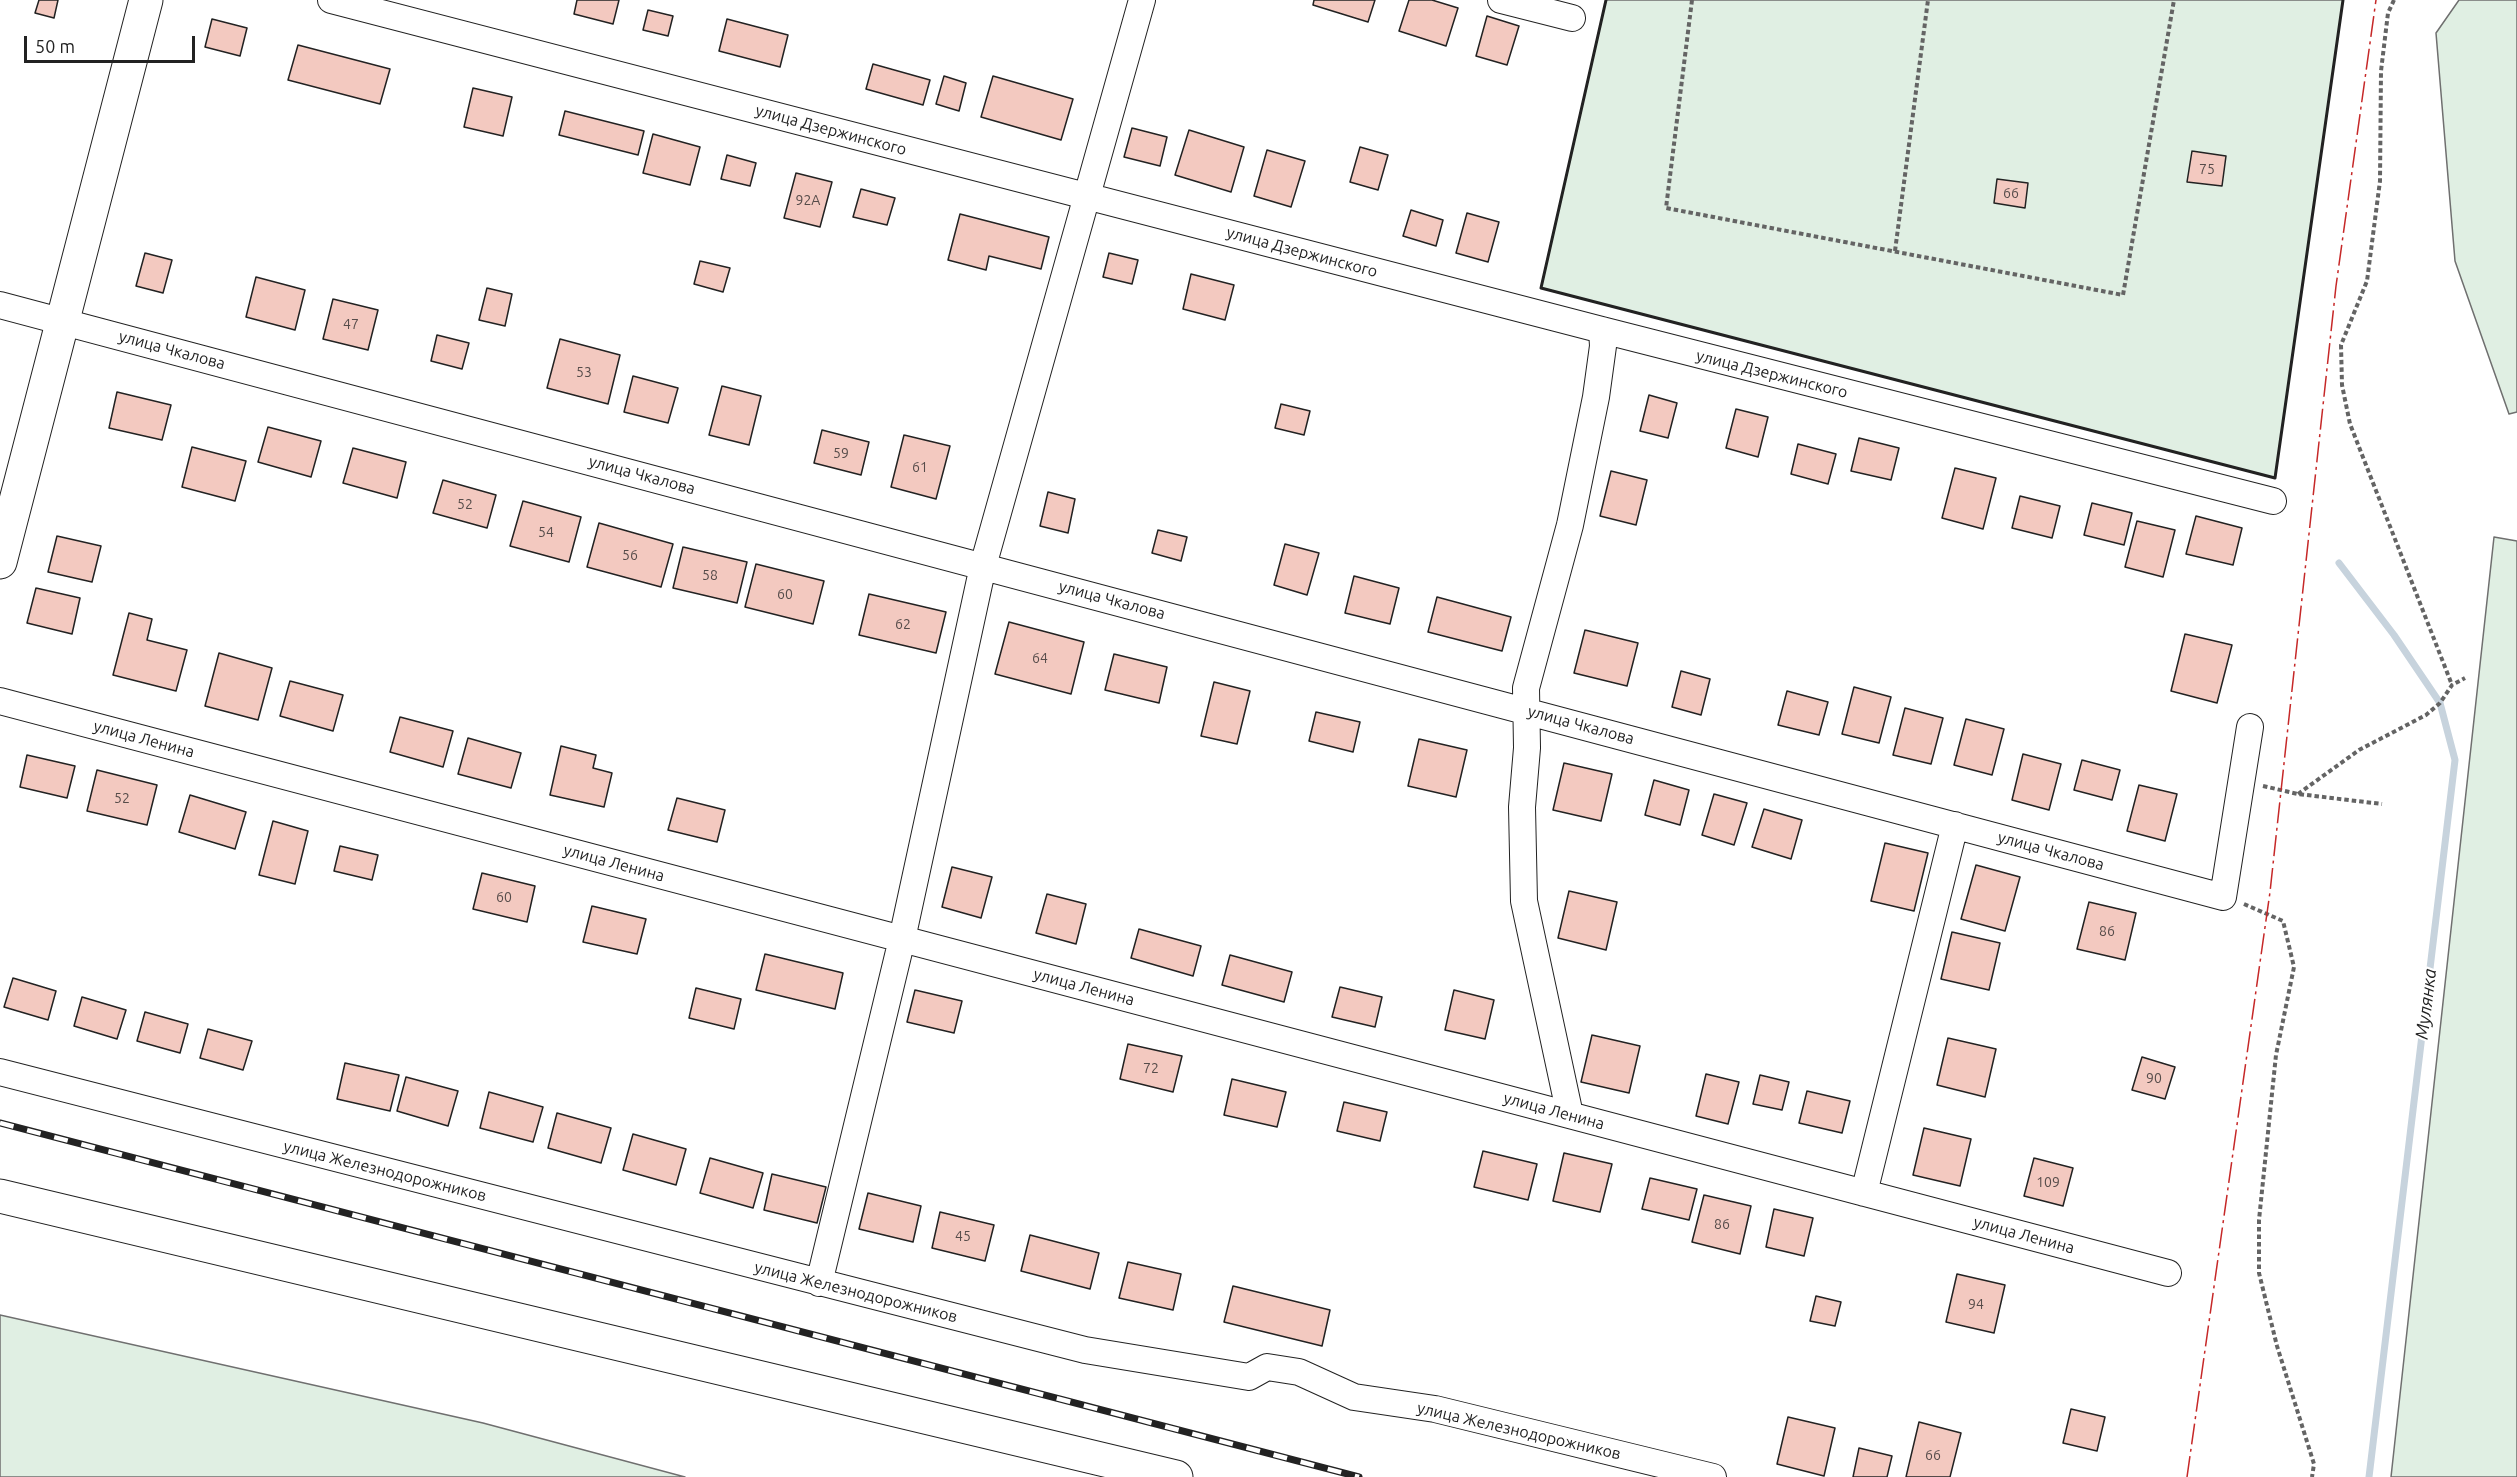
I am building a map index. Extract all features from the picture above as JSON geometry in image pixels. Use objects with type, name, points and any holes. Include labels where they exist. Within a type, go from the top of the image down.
[{"type":"main road","points":[[0,562],[146,0]]},
{"type":"main road","points":[[0,1196],[1176,1477]]},
{"type":"street","name":"улица Дзержинского","points":[[331,0],[1602,330],[2273,501]]},
{"type":"street","points":[[819,1283],[902,939],[983,566],[1142,0]]},
{"type":"street","points":[[1501,0],[1572,18]]},
{"type":"street","name":"улица Чкалова","points":[[0,305],[2223,897]]},
{"type":"street","points":[[1570,1115],[1524,901],[1522,807],[1528,711],[1526,688],[1570,525],[1604,346],[1602,330]]},
{"type":"street","name":"улица Ленина","points":[[0,701],[2168,1273]]},
{"type":"street","points":[[2223,897],[2250,728]]},
{"type":"street","points":[[1864,1193],[1955,825]]},
{"type":"street","name":"улица Железнодорожников","points":[[0,1072],[1085,1350],[1249,1377],[1267,1367],[1299,1372],[1354,1398],[1436,1408],[1713,1477]]},
{"type":"path","points":[[1692,0],[1666,208],[2123,295],[2174,0]]},
{"type":"path","points":[[1895,251],[1928,0]]},
{"type":"path","points":[[2394,0],[2388,14],[2381,71],[2380,181],[2367,281],[2341,345],[2342,386],[2350,424],[2452,685]]},
{"type":"path","points":[[2298,794],[2359,750],[2426,715],[2440,703],[2452,685],[2465,678]]},
{"type":"path","points":[[2242,781],[2298,794],[2382,804]]},
{"type":"path","points":[[2223,897],[2283,921],[2294,967],[2276,1055],[2259,1220],[2259,1273],[2277,1346],[2314,1464],[2312,1477]]},
{"type":"green space","points":[[1606,0],[2343,0],[2275,478],[1541,288]]},
{"type":"green space","points":[[2459,0],[2517,0],[2517,412],[2509,414],[2455,261],[2436,33]]},
{"type":"green space","points":[[2494,537],[2517,541],[2517,1477],[2391,1477]]},
{"type":"green space","points":[[0,1315],[483,1423],[685,1477],[0,1477]]},
{"type":"building","points":[[39,0],[58,0],[54,18],[35,13]]},
{"type":"building","points":[[577,0],[619,0],[613,24],[574,14]]},
{"type":"building","points":[[1314,0],[1375,0],[1368,22],[1313,5]]},
{"type":"building","points":[[1409,0],[1432,0],[1458,8],[1446,46],[1399,31]]},
{"type":"building","points":[[648,10],[673,16],[668,36],[643,30]]},
{"type":"building","points":[[1487,16],[1519,26],[1507,65],[1476,56]]},
{"type":"building","points":[[212,19],[247,28],[240,56],[205,47]]},
{"type":"building","points":[[727,19],[788,35],[780,67],[719,51]]},
{"type":"building","points":[[298,45],[390,69],[380,104],[288,80]]},
{"type":"building","points":[[873,64],[930,80],[923,105],[866,89]]},
{"type":"building","points":[[944,76],[966,83],[959,111],[936,104]]},
{"type":"building","points":[[993,76],[1073,99],[1061,140],[981,117]]},
{"type":"building","points":[[473,88],[512,97],[503,136],[464,127]]},
{"type":"building","points":[[565,111],[644,131],[638,155],[559,135]]},
{"type":"building","points":[[1132,128],[1167,137],[1160,166],[1124,157]]},
{"type":"building","points":[[1189,130],[1244,147],[1231,192],[1175,175]]},
{"type":"building","points":[[653,134],[700,147],[690,185],[643,173]]},
{"type":"building","points":[[1360,147],[1388,155],[1378,190],[1350,182]]},
{"type":"building","points":[[1267,150],[1305,161],[1291,207],[1254,196]]},
{"type":"building","points":[[2192,151],[2226,156],[2222,186],[2187,182]]},
{"type":"building","points":[[727,155],[756,163],[750,186],[721,179]]},
{"type":"building","points":[[796,173],[832,182],[820,227],[784,218]]},
{"type":"building","points":[[1997,179],[2028,183],[2025,208],[1994,203]]},
{"type":"building","points":[[861,189],[895,198],[887,225],[853,217]]},
{"type":"building","points":[[1411,210],[1443,220],[1436,246],[1403,236]]},
{"type":"building","points":[[1467,213],[1499,222],[1488,262],[1456,253]]},
{"type":"building","points":[[960,214],[1049,237],[1041,269],[989,256],[986,270],[948,260]]},
{"type":"building","points":[[145,253],[172,260],[163,293],[136,286]]},
{"type":"building","points":[[1109,253],[1138,260],[1132,284],[1103,277]]},
{"type":"building","points":[[700,261],[730,268],[723,292],[694,284]]},
{"type":"building","points":[[1191,274],[1234,285],[1225,320],[1183,309]]},
{"type":"building","points":[[256,277],[305,290],[295,330],[246,317]]},
{"type":"building","points":[[487,288],[512,294],[505,326],[479,320]]},
{"type":"building","points":[[333,299],[378,310],[368,350],[323,339]]},
{"type":"building","points":[[437,335],[469,343],[462,369],[431,361]]},
{"type":"building","points":[[560,339],[620,355],[608,404],[547,388]]},
{"type":"building","points":[[633,376],[678,388],[668,423],[624,412]]},
{"type":"building","points":[[722,386],[761,396],[749,445],[709,435]]},
{"type":"building","points":[[117,392],[171,405],[162,440],[109,428]]},
{"type":"building","points":[[1649,395],[1677,403],[1668,438],[1640,431]]},
{"type":"building","points":[[1281,404],[1310,411],[1304,435],[1275,428]]},
{"type":"building","points":[[1736,409],[1768,417],[1758,457],[1726,448]]},
{"type":"building","points":[[268,427],[321,441],[311,477],[258,462]]},
{"type":"building","points":[[822,430],[869,442],[861,475],[814,463]]},
{"type":"building","points":[[904,435],[950,446],[936,499],[891,487]]},
{"type":"building","points":[[1859,438],[1899,448],[1891,480],[1851,471]]},
{"type":"building","points":[[1798,444],[1836,454],[1828,484],[1791,474]]},
{"type":"building","points":[[192,447],[246,461],[235,501],[182,487]]},
{"type":"building","points":[[353,448],[406,462],[397,498],[343,483]]},
{"type":"building","points":[[1955,468],[1996,478],[1983,529],[1942,518]]},
{"type":"building","points":[[1611,471],[1647,480],[1636,525],[1600,516]]},
{"type":"building","points":[[443,480],[496,495],[487,528],[433,513]]},
{"type":"building","points":[[1048,492],[1075,499],[1068,533],[1040,526]]},
{"type":"building","points":[[2020,496],[2060,506],[2052,538],[2012,528]]},
{"type":"building","points":[[523,501],[581,517],[569,562],[510,546]]},
{"type":"building","points":[[2092,503],[2132,513],[2124,545],[2084,535]]},
{"type":"building","points":[[2196,516],[2242,528],[2233,565],[2186,554]]},
{"type":"building","points":[[2137,521],[2175,530],[2163,577],[2125,567]]},
{"type":"building","points":[[599,523],[673,544],[661,587],[587,567]]},
{"type":"building","points":[[1158,530],[1187,537],[1181,561],[1152,553]]},
{"type":"building","points":[[57,536],[101,546],[92,582],[48,572]]},
{"type":"building","points":[[1285,544],[1319,553],[1307,595],[1274,585]]},
{"type":"building","points":[[683,547],[747,562],[737,603],[673,588]]},
{"type":"building","points":[[756,564],[824,581],[813,624],[745,607]]},
{"type":"building","points":[[1354,576],[1399,588],[1390,624],[1345,613]]},
{"type":"building","points":[[36,588],[80,598],[72,634],[27,623]]},
{"type":"building","points":[[869,594],[946,612],[936,653],[859,635]]},
{"type":"building","points":[[1437,597],[1511,617],[1502,651],[1428,632]]},
{"type":"building","points":[[129,613],[152,619],[147,640],[187,650],[176,691],[113,675]]},
{"type":"building","points":[[1009,622],[1084,642],[1071,694],[995,674]]},
{"type":"building","points":[[1585,630],[1638,643],[1627,686],[1574,673]]},
{"type":"building","points":[[2185,634],[2232,645],[2217,703],[2171,691]]},
{"type":"building","points":[[219,653],[272,668],[258,720],[205,706]]},
{"type":"building","points":[[1114,654],[1167,667],[1159,703],[1105,690]]},
{"type":"building","points":[[1681,671],[1710,679],[1701,715],[1672,707]]},
{"type":"building","points":[[290,681],[343,695],[333,731],[280,716]]},
{"type":"building","points":[[1214,682],[1250,691],[1237,744],[1201,736]]},
{"type":"building","points":[[1854,687],[1891,697],[1879,743],[1842,734]]},
{"type":"building","points":[[1787,691],[1828,702],[1819,735],[1778,725]]},
{"type":"building","points":[[1905,708],[1943,718],[1931,764],[1893,755]]},
{"type":"building","points":[[1316,712],[1360,722],[1353,752],[1309,741]]},
{"type":"building","points":[[400,717],[453,731],[443,767],[390,752]]},
{"type":"building","points":[[1966,719],[2004,729],[1992,775],[1954,765]]},
{"type":"building","points":[[468,738],[521,753],[511,788],[458,774]]},
{"type":"building","points":[[1419,739],[1467,750],[1456,797],[1408,786]]},
{"type":"building","points":[[561,746],[596,755],[593,768],[612,773],[604,807],[550,795]]},
{"type":"building","points":[[2023,754],[2061,764],[2049,810],[2012,800]]},
{"type":"building","points":[[27,755],[75,766],[67,798],[20,787]]},
{"type":"building","points":[[2082,760],[2120,770],[2112,800],[2074,790]]},
{"type":"building","points":[[1564,763],[1612,774],[1601,821],[1553,810]]},
{"type":"building","points":[[97,770],[157,785],[147,825],[87,811]]},
{"type":"building","points":[[1654,780],[1689,790],[1680,825],[1645,815]]},
{"type":"building","points":[[2139,785],[2177,794],[2165,841],[2127,831]]},
{"type":"building","points":[[1714,794],[1747,803],[1734,845],[1702,835]]},
{"type":"building","points":[[190,795],[246,812],[235,849],[179,832]]},
{"type":"building","points":[[677,798],[725,810],[717,842],[668,830]]},
{"type":"building","points":[[1764,809],[1802,820],[1791,859],[1752,847]]},
{"type":"building","points":[[273,821],[308,831],[295,884],[259,875]]},
{"type":"building","points":[[1885,843],[1928,853],[1914,911],[1871,901]]},
{"type":"building","points":[[340,846],[378,855],[372,880],[334,871]]},
{"type":"building","points":[[1976,865],[2020,877],[2005,931],[1961,919]]},
{"type":"building","points":[[952,867],[992,877],[981,918],[942,907]]},
{"type":"building","points":[[482,873],[535,886],[527,922],[473,909]]},
{"type":"building","points":[[1569,891],[1617,902],[1606,950],[1558,938]]},
{"type":"building","points":[[1047,894],[1086,904],[1076,944],[1036,933]]},
{"type":"building","points":[[2089,902],[2136,913],[2125,960],[2077,949]]},
{"type":"building","points":[[592,906],[646,919],[637,954],[583,942]]},
{"type":"building","points":[[1139,929],[1201,946],[1193,976],[1131,958]]},
{"type":"building","points":[[1952,932],[2000,943],[1989,990],[1941,979]]},
{"type":"building","points":[[765,954],[843,973],[835,1009],[756,990]]},
{"type":"building","points":[[1230,955],[1292,972],[1284,1002],[1222,985]]},
{"type":"building","points":[[13,978],[56,991],[48,1020],[4,1007]]},
{"type":"building","points":[[1340,987],[1382,997],[1375,1027],[1332,1017]]},
{"type":"building","points":[[696,988],[741,999],[734,1029],[689,1018]]},
{"type":"building","points":[[915,990],[962,1001],[954,1033],[907,1022]]},
{"type":"building","points":[[1454,990],[1494,1000],[1485,1039],[1445,1030]]},
{"type":"building","points":[[82,997],[126,1010],[117,1039],[74,1026]]},
{"type":"building","points":[[145,1012],[188,1024],[180,1053],[137,1041]]},
{"type":"building","points":[[208,1029],[252,1041],[243,1070],[200,1058]]},
{"type":"building","points":[[1592,1035],[1640,1046],[1629,1093],[1581,1082]]},
{"type":"building","points":[[1948,1038],[1996,1049],[1985,1097],[1937,1085]]},
{"type":"building","points":[[1128,1044],[1182,1056],[1173,1092],[1120,1079]]},
{"type":"building","points":[[2142,1057],[2175,1067],[2165,1099],[2132,1090]]},
{"type":"building","points":[[345,1063],[399,1075],[390,1111],[337,1099]]},
{"type":"building","points":[[1706,1074],[1739,1082],[1728,1124],[1696,1116]]},
{"type":"building","points":[[1760,1075],[1789,1082],[1782,1110],[1753,1104]]},
{"type":"building","points":[[406,1077],[458,1091],[448,1126],[397,1111]]},
{"type":"building","points":[[1232,1079],[1286,1092],[1277,1127],[1224,1115]]},
{"type":"building","points":[[1807,1091],[1850,1101],[1842,1133],[1799,1123]]},
{"type":"building","points":[[489,1092],[543,1107],[533,1142],[480,1128]]},
{"type":"building","points":[[1344,1102],[1387,1112],[1380,1141],[1337,1131]]},
{"type":"building","points":[[557,1113],[611,1128],[601,1163],[548,1148]]},
{"type":"building","points":[[1924,1128],[1971,1139],[1960,1186],[1913,1175]]},
{"type":"building","points":[[633,1134],[686,1149],[676,1185],[623,1170]]},
{"type":"building","points":[[1483,1151],[1537,1164],[1528,1200],[1474,1187]]},
{"type":"building","points":[[1564,1153],[1612,1164],[1600,1212],[1553,1201]]},
{"type":"building","points":[[710,1158],[763,1173],[753,1208],[700,1193]]},
{"type":"building","points":[[2034,1158],[2073,1168],[2063,1206],[2024,1196]]},
{"type":"building","points":[[772,1174],[826,1187],[817,1223],[764,1210]]},
{"type":"building","points":[[1650,1178],[1697,1189],[1689,1220],[1642,1209]]},
{"type":"building","points":[[868,1193],[921,1206],[913,1242],[859,1229]]},
{"type":"building","points":[[1704,1195],[1751,1206],[1740,1254],[1692,1242]]},
{"type":"building","points":[[1774,1209],[1813,1218],[1804,1256],[1766,1247]]},
{"type":"building","points":[[940,1212],[994,1225],[985,1261],[932,1248]]},
{"type":"building","points":[[1030,1235],[1099,1253],[1090,1289],[1021,1271]]},
{"type":"building","points":[[1128,1262],[1181,1274],[1173,1310],[1119,1298]]},
{"type":"building","points":[[1957,1274],[2005,1285],[1994,1333],[1946,1322]]},
{"type":"building","points":[[1233,1286],[1330,1310],[1322,1346],[1224,1322]]},
{"type":"building","points":[[1816,1296],[1841,1302],[1835,1326],[1810,1321]]},
{"type":"building","points":[[2071,1409],[2105,1417],[2097,1451],[2063,1443]]},
{"type":"building","points":[[1788,1417],[1835,1428],[1824,1476],[1777,1464]]},
{"type":"building","points":[[1919,1422],[1961,1433],[1950,1477],[1906,1477]]},
{"type":"building","points":[[1859,1448],[1892,1456],[1887,1477],[1853,1477]]},
{"type":"waterway","name":"Мулянка","points":[[2339,563],[2394,635],[2440,703],[2455,760],[2369,1477]]},
{"type":"railway","points":[[0,1123],[1359,1477]]},
{"type":"wall","points":[[1606,0],[1541,288],[2275,478],[2343,0]]},
{"type":"power","points":[[2187,1477],[2270,892],[2336,286],[2376,0]]}]
